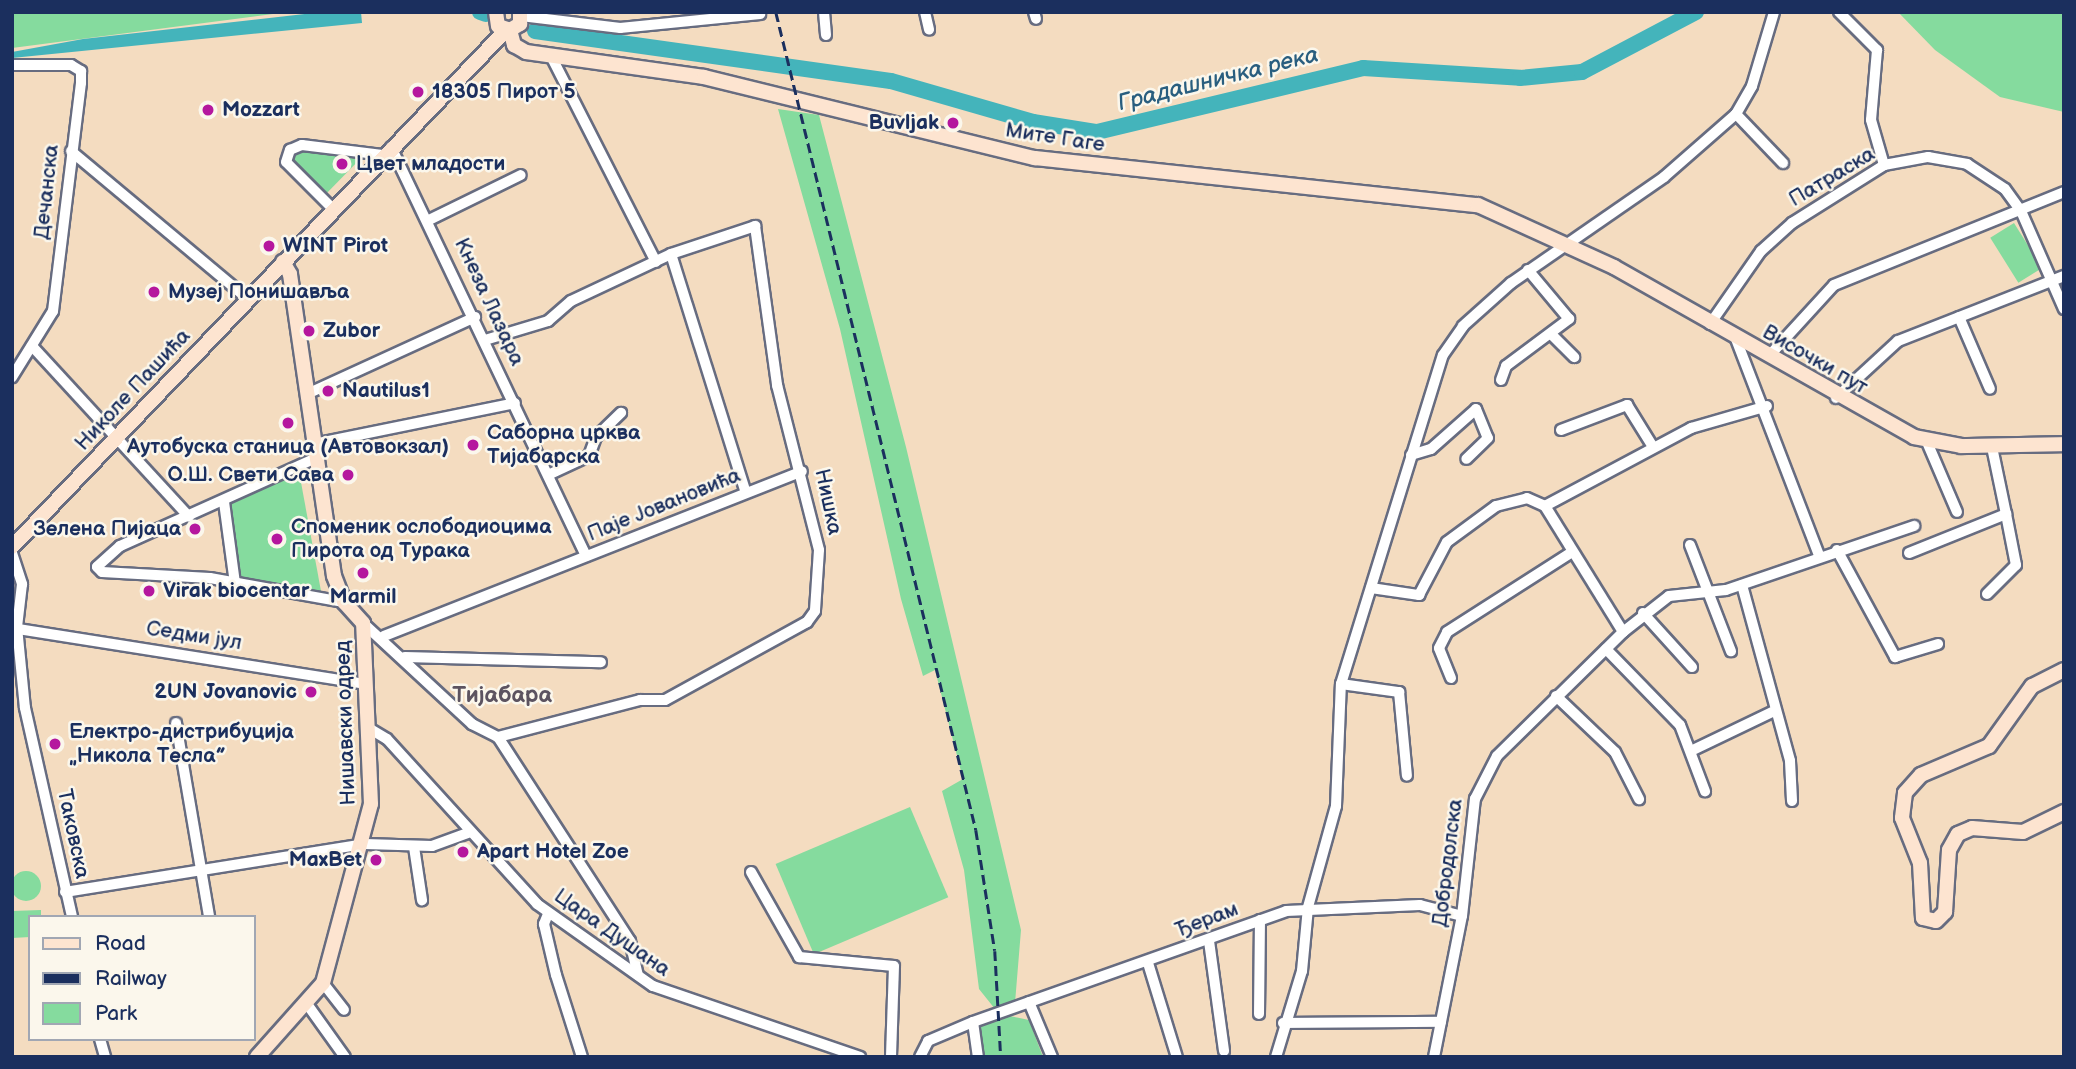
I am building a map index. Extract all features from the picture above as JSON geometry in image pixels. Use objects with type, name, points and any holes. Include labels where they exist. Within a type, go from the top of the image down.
[{"type":"main road","points":[[489,43],[506,22],[523,40],[545,55]]},
{"type":"main road","name":"Николе Пашића","points":[[12,547],[388,151],[506,22]]},
{"type":"main road","name":"Мите Гаге","points":[[545,55],[704,77],[1046,160],[1451,200],[1514,217],[1565,241]]},
{"type":"main road","name":"Височки пут","points":[[1565,241],[1769,356],[1836,398],[1927,442],[1992,447],[2064,444]]},
{"type":"main road","points":[[283,262],[344,602],[363,623]]},
{"type":"main road","name":"Нишавски одред","points":[[257,1057],[323,984],[365,844],[371,804],[363,623]]},
{"type":"main road","points":[[2064,670],[2032,686],[1989,746],[1908,786],[1901,810],[1920,863],[1923,918],[1936,921],[1945,912],[1949,850],[1958,834],[1972,828],[2023,832],[2064,812]]},
{"type":"street","points":[[824,12],[826,35]]},
{"type":"street","points":[[925,12],[929,30]]},
{"type":"street","points":[[1276,1057],[1283,1023],[1305,957],[1308,907],[1336,806],[1341,684],[1411,455],[1425,399],[1450,343],[1528,270],[1565,241],[1664,177],[1736,114],[1752,86],[1774,12]]},
{"type":"street","points":[[1839,12],[1877,50],[1871,120],[1884,166]]},
{"type":"street","points":[[506,22],[620,28],[760,15]]},
{"type":"street","points":[[545,55],[656,262]]},
{"type":"street","name":"Дечанска","points":[[12,65],[63,64],[81,71],[56,298],[32,346],[12,377]]},
{"type":"street","points":[[1736,114],[1783,163]]},
{"type":"street","points":[[333,209],[286,162],[290,150],[302,145],[388,151]]},
{"type":"street","points":[[71,151],[248,299]]},
{"type":"street","name":"Кнеза Лазара","points":[[388,151],[429,220],[586,556]]},
{"type":"street","name":"Патраска","points":[[1710,324],[1776,237],[1884,166],[1928,157],[1959,161],[1995,181],[2021,211],[2058,278],[2064,309]]},
{"type":"street","points":[[429,220],[521,175]]},
{"type":"street","points":[[1769,356],[1834,285],[2064,192]]},
{"type":"street","name":"Нишка","points":[[498,737],[640,700],[665,700],[812,619],[819,550],[802,471],[777,384],[757,228],[671,254]]},
{"type":"street","points":[[485,340],[548,321],[571,301],[671,254],[746,493]]},
{"type":"street","points":[[1501,380],[1506,366],[1551,334],[1570,315],[1528,270]]},
{"type":"street","points":[[1836,398],[1892,345],[2058,278]]},
{"type":"street","points":[[307,394],[475,317]]},
{"type":"street","points":[[1959,317],[1990,389]]},
{"type":"street","points":[[1551,334],[1574,357]]},
{"type":"street","points":[[1736,339],[1767,406],[1819,555]]},
{"type":"street","points":[[32,346],[189,516]]},
{"type":"street","points":[[344,602],[235,583],[102,572],[97,566],[107,553],[224,502],[315,451],[515,403]]},
{"type":"street","points":[[1561,430],[1627,405],[1653,447]]},
{"type":"street","points":[[1545,506],[1653,447],[1767,406]]},
{"type":"street","points":[[1411,455],[1431,449],[1476,409],[1488,438],[1466,459]]},
{"type":"street","points":[[548,475],[589,456],[591,445],[621,412]]},
{"type":"street","points":[[1927,442],[1957,512]]},
{"type":"street","points":[[1987,594],[2016,565],[1992,447]]},
{"type":"street","name":"Паје Јовановића","points":[[384,636],[802,471]]},
{"type":"street","points":[[1371,588],[1419,594],[1447,542],[1483,515],[1520,498],[1545,506],[1623,632]]},
{"type":"street","points":[[224,502],[235,583]]},
{"type":"street","points":[[1909,553],[2006,514]]},
{"type":"street","name":"Добродолска","points":[[1434,1057],[1462,916],[1482,779],[1556,696],[1643,613],[1678,593],[1742,585],[1819,555],[1914,526]]},
{"type":"street","points":[[1690,545],[1731,651]]},
{"type":"street","points":[[1837,550],[1895,657],[1938,644]]},
{"type":"street","points":[[1451,678],[1439,648],[1443,636],[1572,552]]},
{"type":"street","name":"Таковска","points":[[12,553],[22,584],[15,627],[25,708],[71,915]]},
{"type":"street","points":[[1742,585],[1772,712],[1793,778],[1792,801]]},
{"type":"street","points":[[1643,613],[1692,667]]},
{"type":"street","points":[[363,623],[384,636],[472,724],[498,737],[630,942],[638,975]]},
{"type":"street","name":"Седми јул","points":[[15,627],[365,684]]},
{"type":"street","points":[[1606,649],[1673,715],[1695,749],[1705,791]]},
{"type":"street","points":[[405,657],[601,662]]},
{"type":"street","points":[[1341,684],[1399,692],[1407,776]]},
{"type":"street","points":[[1556,696],[1615,752],[1639,799]]},
{"type":"street","points":[[1695,749],[1772,712]]},
{"type":"street","points":[[176,723],[209,915]]},
{"type":"street","name":"Цара Душана","points":[[367,727],[387,738],[468,833],[548,914],[638,975],[680,1000],[860,1057]]},
{"type":"street","points":[[65,892],[365,844],[414,847],[468,833]]},
{"type":"street","points":[[414,847],[422,900]]},
{"type":"street","points":[[751,872],[799,957],[894,966],[891,1057]]},
{"type":"street","name":"Ђерам","points":[[973,1022],[1149,963],[1260,920],[1308,907],[1430,905],[1462,916]]},
{"type":"street","points":[[548,914],[544,924],[556,975],[582,1057]]},
{"type":"street","points":[[1259,1014],[1260,920]]},
{"type":"street","points":[[1209,941],[1224,1051]]},
{"type":"street","points":[[1149,963],[1177,1057]]},
{"type":"street","points":[[323,984],[344,1010]]},
{"type":"street","points":[[1029,1002],[1052,1057]]},
{"type":"street","points":[[307,1004],[345,1057]]},
{"type":"street","points":[[920,1057],[925,1043],[973,1022],[978,1057]]},
{"type":"street","points":[[1283,1023],[1441,1022]]},
{"type":"green space","points":[[12,12],[288,12],[12,48]]},
{"type":"green space","points":[[1898,12],[2064,12],[2064,112],[2000,97],[1935,50]]},
{"type":"green space","points":[[778,109],[819,115],[906,447],[1021,930],[1015,1003],[995,1009],[979,989],[964,870],[942,791],[963,779],[935,670],[923,676],[901,599],[840,329]]},
{"type":"green space","points":[[296,147],[366,153],[323,197],[287,158]]},
{"type":"green space","points":[[2014,223],[2042,268],[2018,283],[1990,238]]},
{"type":"green space","points":[[298,466],[323,602],[237,581],[227,498]]},
{"type":"green space","points":[[910,807],[948,897],[814,954],[776,864]]},
{"type":"green space","points":[[26,871],[37,875],[41,886],[37,897],[26,901],[15,897],[11,886],[15,875]]},
{"type":"green space","points":[[41,910],[41,915],[28,915],[28,937],[12,938],[12,911]]},
{"type":"green space","points":[[1005,1015],[1029,1020],[1043,1057],[981,1056],[976,1027]]},
{"type":"water","points":[[322,12],[361,12],[362,23],[12,58],[12,52],[83,39]]},
{"type":"waterway","name":"Градашничка река","points":[[480,12],[486,14]]},
{"type":"waterway","name":"Градашничка река","points":[[535,31],[891,81],[1033,122],[1097,132],[1363,68],[1520,78],[1582,72],[1696,12]]},
{"type":"railway","points":[[776,12],[976,830],[995,951],[1001,1057]]},
{"type":"place","name":"18305 Пирот 5","points":[[418,92]]},
{"type":"place","name":"Mozzart","points":[[208,110]]},
{"type":"place","name":"Buvljak","points":[[953,123]]},
{"type":"place","name":"Цвет младости","points":[[342,164]]},
{"type":"place","name":"WINT Pirot","points":[[269,246]]},
{"type":"place","name":"Музеј Понишавља","points":[[154,292]]},
{"type":"place","name":"Zubor","points":[[309,331]]},
{"type":"place","name":"Nautilus1","points":[[328,391]]},
{"type":"place","name":"Аутобуска станица (Автовокзал)","points":[[288,423]]},
{"type":"place","name":"Саборна црква Тијабарска","points":[[473,445]]},
{"type":"place","name":"О.Ш. Свети Сава","points":[[348,475]]},
{"type":"place","name":"Зелена Пијаца","points":[[195,529]]},
{"type":"place","name":"Споменик ослободиоцима Пирота од Турака","points":[[277,539]]},
{"type":"place","name":"Marmil","points":[[363,573]]},
{"type":"place","name":"Virak biocentar","points":[[149,591]]},
{"type":"place","name":"2UN Jovanovic","points":[[311,692]]},
{"type":"place","name":"Електро-дистрибуција „Никола Тесла”","points":[[55,744]]},
{"type":"place","name":"Apart Hotel Zoe","points":[[463,852]]},
{"type":"place","name":"MaxBet","points":[[376,860]]},
{"type":"district","name":"Тијабара","points":[[502,695]]}]
